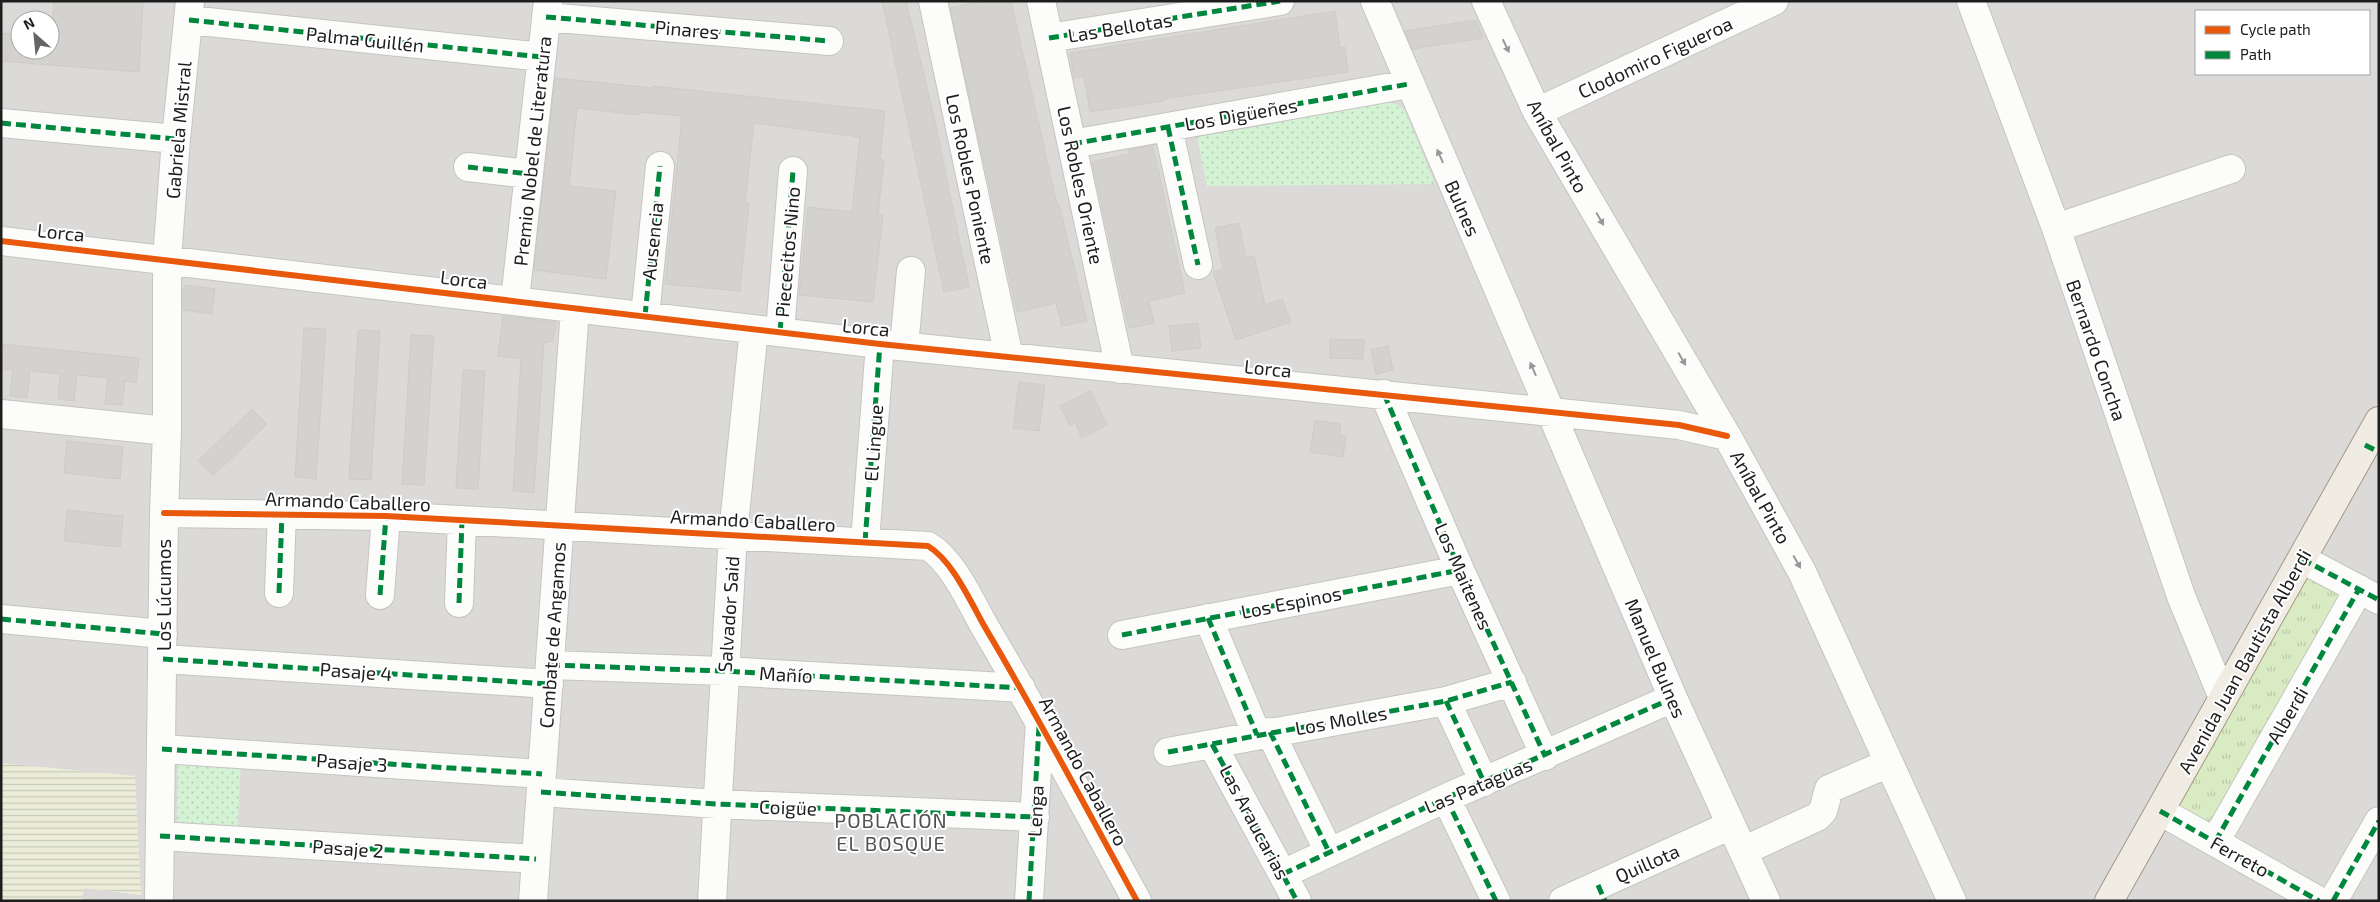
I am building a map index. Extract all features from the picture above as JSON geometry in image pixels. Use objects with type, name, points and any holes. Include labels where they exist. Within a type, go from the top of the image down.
[{"type":"main road","name":"Avenida Juan Bautista Alberdi","points":[[2109,901],[2302,558],[2372,448],[2379,421]]},
{"type":"street","name":"Los Robles Poniente","points":[[933,1],[1009,356]]},
{"type":"street","name":"Los Robles Oriente","points":[[1041,1],[1120,368]]},
{"type":"street","name":"Las Bellotas","points":[[1049,38],[1280,1]]},
{"type":"street","name":"Bulnes","points":[[1374,1],[1552,414]]},
{"type":"street","name":"Aníbal Pinto","points":[[1486,1],[1537,112],[1704,396],[1802,572],[1952,901]]},
{"type":"street","name":"Clodomiro Figueroa","points":[[1537,112],[1774,1]]},
{"type":"street","name":"Bernardo Concha","points":[[1971,1],[2056,228],[2182,596],[2224,698]]},
{"type":"street","name":"Pinares","points":[[547,9],[829,41]]},
{"type":"street","name":"Premio Nobel de Literatura","points":[[515,300],[547,9]]},
{"type":"street","name":"Palma Guillén","points":[[189,11],[542,57]]},
{"type":"street","name":"Gabriela Mistral","points":[[167,259],[176,139],[189,11]]},
{"type":"street","name":"Los Digüeñes","points":[[1072,144],[1409,84]]},
{"type":"street","points":[[1,123],[176,139]]},
{"type":"street","points":[[1168,127],[1198,265]]},
{"type":"street","points":[[468,166],[529,174]]},
{"type":"street","name":"Ausencia","points":[[645,316],[660,166]]},
{"type":"street","points":[[2056,228],[2231,169]]},
{"type":"street","name":"Piececitos Nino","points":[[767,331],[794,171]]},
{"type":"street","name":"Lorca","points":[[1,241],[892,345],[1384,394],[1552,414],[1679,425],[1727,436]]},
{"type":"street","name":"Los Lúcumos","points":[[159,901],[164,513],[167,431],[167,259]]},
{"type":"street","name":"El Lingue","points":[[865,542],[892,345],[910,271]]},
{"type":"street","name":"Combate de Angamos","points":[[533,901],[575,308]]},
{"type":"street","name":"Salvador Said","points":[[712,901],[733,534],[767,331]]},
{"type":"street","name":"Los Maitenes","points":[[1384,394],[1460,570],[1545,756]]},
{"type":"street","points":[[1679,425],[1696,412],[1704,396]]},
{"type":"street","points":[[1,414],[167,431]]},
{"type":"street","name":"Manuel Bulnes","points":[[1552,414],[1673,698],[1766,901]]},
{"type":"street","name":"Armando Caballero","points":[[164,513],[282,513],[386,516],[560,524],[928,546],[937,551],[952,571],[1021,688],[1137,901]]},
{"type":"street","points":[[279,593],[282,513]]},
{"type":"street","points":[[380,595],[386,516]]},
{"type":"street","points":[[459,603],[462,520]]},
{"type":"street","points":[[2302,558],[2369,594]]},
{"type":"street","name":"Los Espinos","points":[[1122,636],[1460,570]]},
{"type":"street","name":"Alberdi","points":[[2215,842],[2369,594]]},
{"type":"street","points":[[1208,618],[1263,733],[1328,852]]},
{"type":"street","name":"Pasaje 4","points":[[1,619],[163,646],[549,674]]},
{"type":"street","name":"Mañío","points":[[549,674],[724,671],[1021,688]]},
{"type":"street","name":"Los Molles","points":[[1168,752],[1446,700],[1512,682]]},
{"type":"street","name":"Las Pataguas","points":[[1283,874],[1446,798],[1673,698]]},
{"type":"street","points":[[1446,700],[1484,782]]},
{"type":"street","name":"Lenga","points":[[1029,901],[1040,721]]},
{"type":"street","name":"Las Araucarias","points":[[1212,744],[1297,901]]},
{"type":"street","name":"Pasaje 3","points":[[162,749],[542,783]]},
{"type":"street","points":[[1743,851],[1817,817],[1823,811],[1828,789],[1889,763]]},
{"type":"street","name":"Coigüe","points":[[542,783],[717,804],[1035,817]]},
{"type":"street","points":[[1446,798],[1496,901]]},
{"type":"street","name":"Ferreto","points":[[2160,811],[2320,901]]},
{"type":"street","points":[[2333,901],[2379,821]]},
{"type":"street","name":"Quillota","points":[[1563,901],[1601,893],[1731,825]]},
{"type":"street","name":"Pasaje 2","points":[[160,836],[536,859]]},
{"type":"shaded area","points":[[1,1],[2379,1],[2379,901],[81,901],[84,888],[141,895],[135,777],[1,763]]},
{"type":"green space","points":[[1390,102],[1400,106],[1405,111],[1435,184],[1207,186],[1196,132]]},
{"type":"green space","points":[[2305,571],[2347,590],[2211,828],[2174,808]]},
{"type":"green space","points":[[178,756],[241,761],[237,838],[177,833]]},
{"type":"green space","points":[[1,763],[135,776],[141,895],[85,888],[81,901],[1,901]]},
{"type":"building","points":[[54,1],[143,1],[139,72],[1,61],[1,33],[10,34],[10,60],[60,60],[60,10],[53,10]]},
{"type":"building","points":[[882,1],[906,1],[935,121],[969,287],[944,292]]},
{"type":"building","points":[[981,1],[1011,1],[1057,205],[1059,204],[1087,321],[1062,326],[1056,303],[1017,312],[950,8]]},
{"type":"building","points":[[1335,11],[1340,48],[1345,47],[1348,72],[1163,99],[1163,101],[1090,112],[1084,76],[1074,78],[1070,53]]},
{"type":"building","points":[[1476,20],[1483,38],[1412,49],[1405,31]]},
{"type":"building","points":[[555,78],[653,88],[653,86],[885,111],[880,159],[884,160],[878,214],[883,215],[873,302],[799,295],[808,207],[852,212],[860,137],[754,123],[745,203],[749,203],[740,291],[665,284],[682,116],[639,112],[639,115],[577,108],[569,186],[616,191],[606,279],[534,270]]},
{"type":"building","points":[[1153,146],[1185,293],[1149,301],[1154,323],[1129,328],[1092,162],[1129,154],[1128,150]]},
{"type":"building","points":[[1239,223],[1246,258],[1254,256],[1265,305],[1282,299],[1291,322],[1236,340],[1213,272],[1223,270],[1215,228]]},
{"type":"building","points":[[186,285],[215,289],[212,314],[183,310],[183,288]]},
{"type":"building","points":[[503,316],[556,322],[553,341],[544,343],[534,493],[513,491],[521,359],[498,356]]},
{"type":"building","points":[[1198,323],[1201,348],[1172,351],[1169,326]]},
{"type":"building","points":[[304,328],[326,329],[316,479],[295,477]]},
{"type":"building","points":[[358,330],[380,331],[371,480],[349,479]]},
{"type":"building","points":[[411,335],[434,336],[424,485],[402,484]]},
{"type":"building","points":[[1330,339],[1364,340],[1363,359],[1330,358]]},
{"type":"building","points":[[1,344],[139,358],[136,383],[125,381],[122,405],[105,404],[108,378],[77,375],[74,401],[58,399],[60,374],[30,371],[27,398],[10,396],[13,370],[1,369]]},
{"type":"building","points":[[1388,346],[1393,370],[1376,374],[1371,350]]},
{"type":"building","points":[[463,370],[485,371],[478,489],[456,488]]},
{"type":"building","points":[[1019,382],[1045,385],[1039,431],[1013,428]]},
{"type":"building","points":[[1091,391],[1107,425],[1082,438],[1075,423],[1070,426],[1060,406]]},
{"type":"building","points":[[252,409],[267,424],[213,476],[198,461]]},
{"type":"building","points":[[1315,420],[1341,424],[1339,435],[1346,436],[1343,457],[1310,452]]},
{"type":"building","points":[[67,441],[123,447],[120,479],[64,473]]},
{"type":"building","points":[[67,510],[123,516],[120,547],[64,541]]},
{"type":"marked path","points":[[1049,38],[1280,1]]},
{"type":"marked path","points":[[546,17],[829,41]]},
{"type":"marked path","points":[[189,20],[542,57]]},
{"type":"marked path","points":[[1072,144],[1409,84]]},
{"type":"marked path","points":[[1,123],[176,139]]},
{"type":"marked path","points":[[1168,127],[1198,265]]},
{"type":"marked path","points":[[645,316],[660,166]]},
{"type":"marked path","points":[[468,167],[529,174]]},
{"type":"marked path","points":[[780,332],[793,171]]},
{"type":"marked path","points":[[865,542],[880,344]]},
{"type":"marked path","points":[[1384,394],[1460,570],[1545,756]]},
{"type":"marked path","points":[[2365,445],[2379,452]]},
{"type":"marked path","points":[[279,593],[282,513]]},
{"type":"marked path","points":[[380,595],[386,516]]},
{"type":"marked path","points":[[459,603],[462,520]]},
{"type":"marked path","points":[[2302,559],[2379,600]]},
{"type":"marked path","points":[[1122,635],[1460,570]]},
{"type":"marked path","points":[[2215,842],[2359,589]]},
{"type":"marked path","points":[[1208,618],[1257,735]]},
{"type":"marked path","points":[[1,619],[163,634]]},
{"type":"marked path","points":[[163,659],[549,684]]},
{"type":"marked path","points":[[550,665],[724,671],[1021,688]]},
{"type":"marked path","points":[[1168,752],[1446,701],[1512,682]]},
{"type":"marked path","points":[[1283,874],[1446,798],[1673,698]]},
{"type":"marked path","points":[[1446,701],[1484,782]]},
{"type":"marked path","points":[[1029,901],[1039,726]]},
{"type":"marked path","points":[[1270,732],[1329,852]]},
{"type":"marked path","points":[[1212,744],[1297,901]]},
{"type":"marked path","points":[[162,749],[542,774]]},
{"type":"marked path","points":[[541,792],[717,804],[1035,817]]},
{"type":"marked path","points":[[1446,798],[1496,901]]},
{"type":"marked path","points":[[2160,811],[2319,901]]},
{"type":"marked path","points":[[2333,901],[2379,821]]},
{"type":"marked path","points":[[160,836],[536,859]]},
{"type":"marked path","points":[[1598,885],[1605,901]]},
{"type":"cycle path","points":[[1,241],[880,344],[1679,425],[1727,436]]},
{"type":"cycle path","points":[[164,513],[386,516],[928,546],[946,562],[961,583],[1137,901]]},
{"type":"district","name":"POBLACIÓN EL BOSQUE","points":[[891,832]]}]
